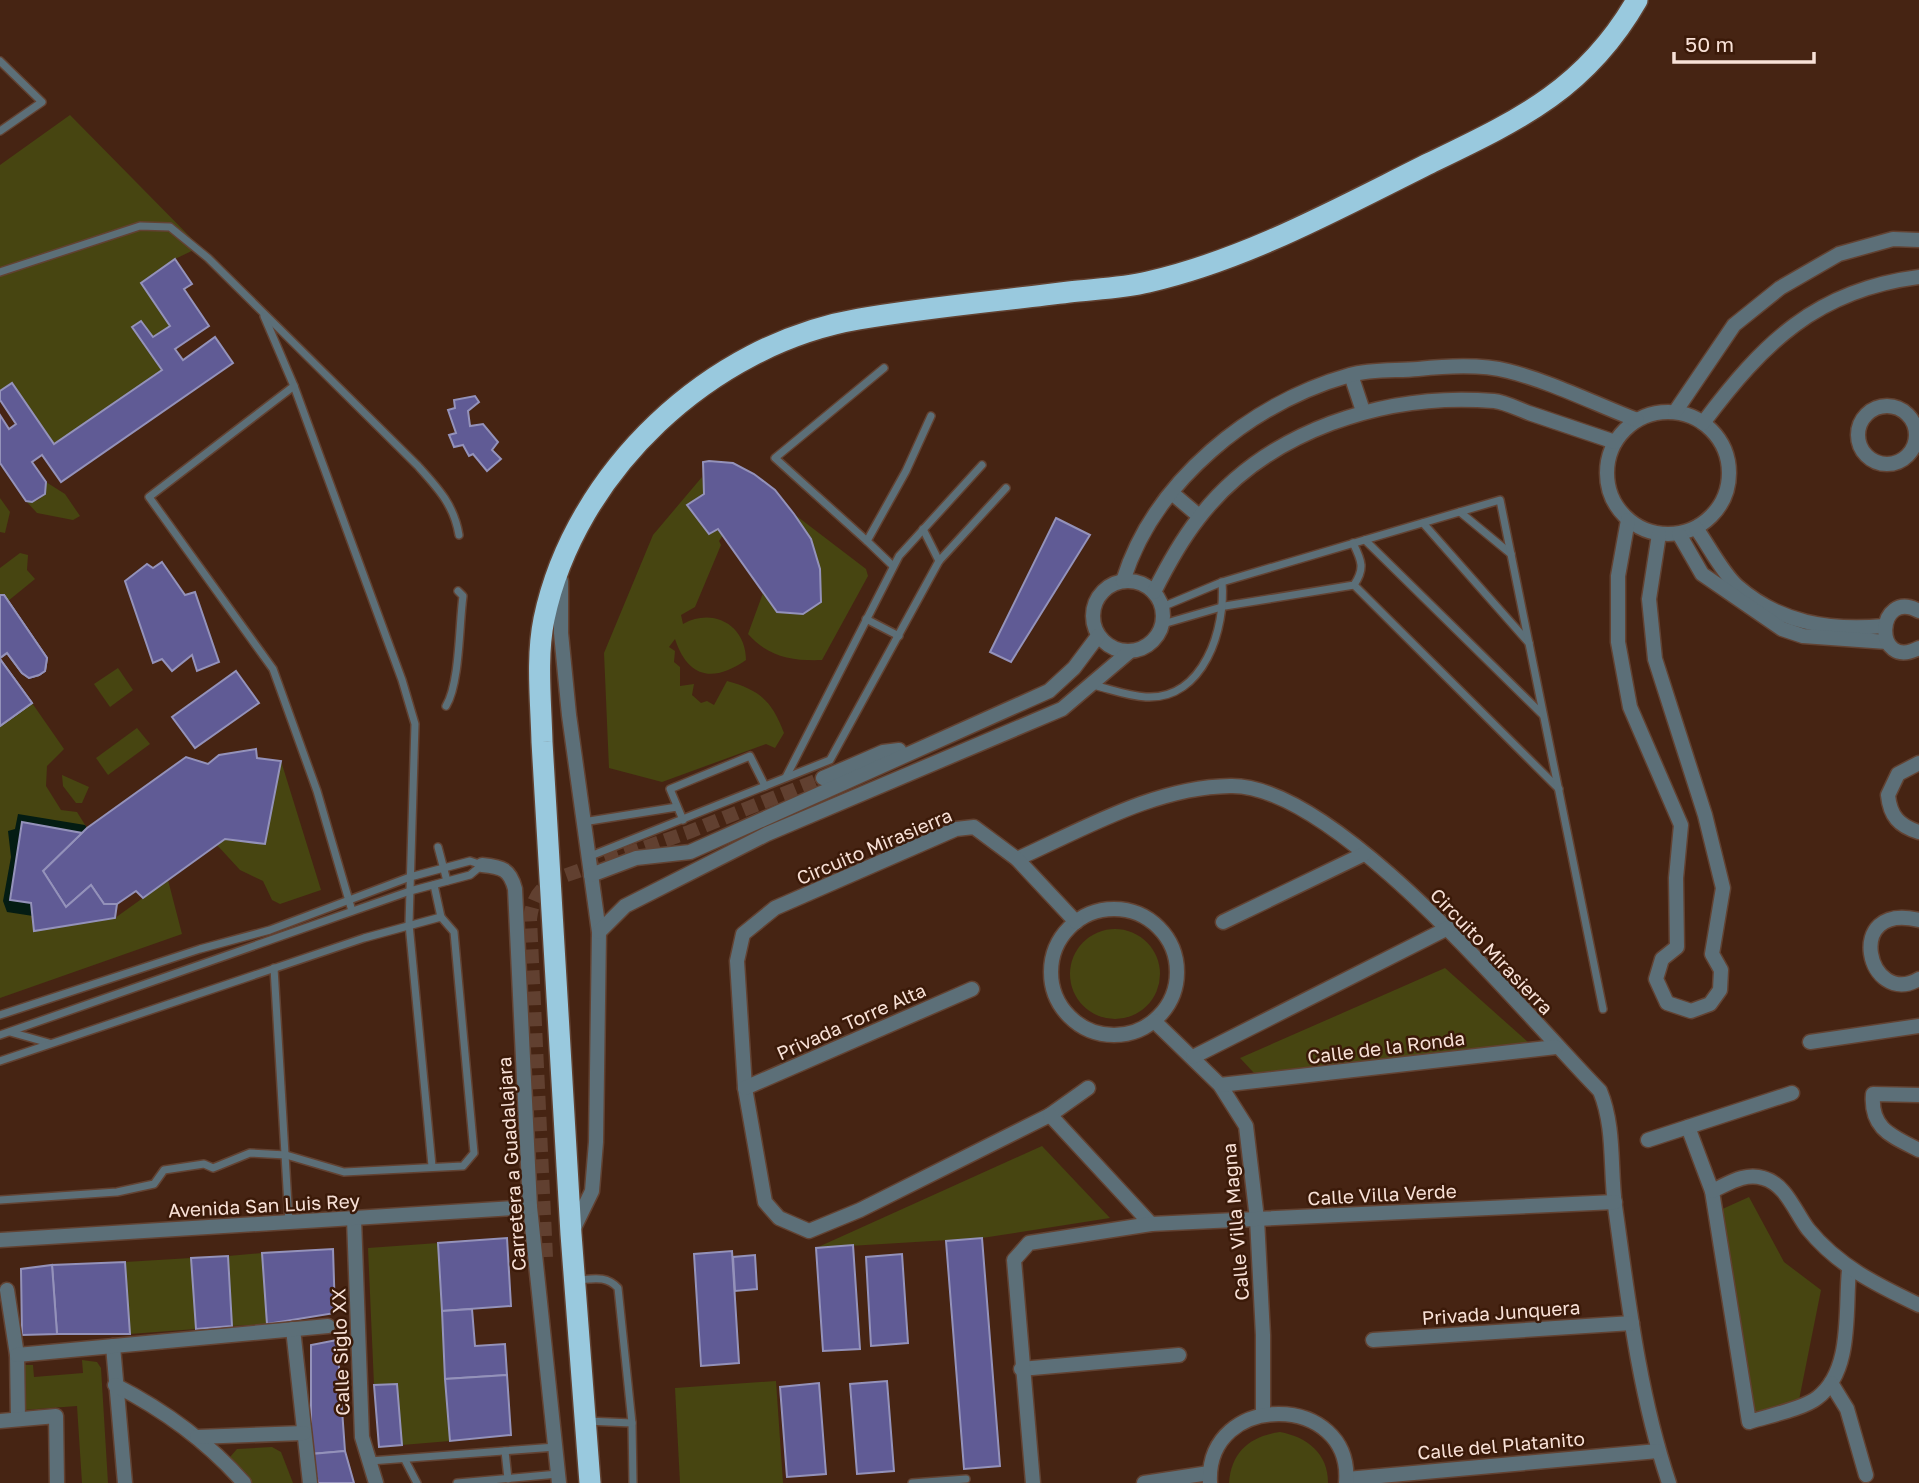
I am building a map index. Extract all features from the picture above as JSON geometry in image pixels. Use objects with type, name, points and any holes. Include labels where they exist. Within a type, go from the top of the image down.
[{"type":"highway","points":[[590,1483],[571,1234],[541,715],[543,620],[561,563],[604,483],[667,415],[706,384],[788,339],[856,319],[1147,282],[1233,255],[1305,225],[1505,126],[1558,94],[1604,52],[1634,3]]},
{"type":"street","points":[[1675,412],[1734,325],[1780,288],[1839,254],[1893,239],[1919,240]]},
{"type":"street","points":[[1703,423],[1732,383],[1776,337],[1833,298],[1892,280],[1919,277]]},
{"type":"street","points":[[1123,581],[1144,529],[1172,493],[1244,424],[1274,405],[1351,375],[1445,366],[1507,370],[1637,420]]},
{"type":"street","points":[[1351,375],[1363,411]]},
{"type":"street","points":[[1154,592],[1175,551],[1199,516],[1233,483],[1271,454],[1363,411],[1421,401],[1496,401],[1615,442]]},
{"type":"street","points":[[1675,412],[1703,423],[1722,443],[1729,462],[1729,481],[1723,500],[1712,516],[1696,528],[1679,534],[1659,534],[1642,530],[1628,520],[1615,504],[1607,484],[1608,463],[1615,442],[1637,420],[1656,413],[1675,412]]},
{"type":"street","points":[[1172,493],[1199,516]]},
{"type":"street","points":[[1628,520],[1618,576],[1618,642],[1630,707],[1681,825],[1676,878],[1677,947],[1662,959],[1656,979],[1667,1003],[1691,1011],[1710,1004],[1720,990],[1721,970],[1712,954],[1723,888],[1705,815],[1655,659],[1648,599],[1659,534]]},
{"type":"street","points":[[1696,528],[1736,585],[1774,611],[1801,623],[1849,629],[1884,626]]},
{"type":"street","points":[[1679,534],[1702,574],[1782,629],[1803,636],[1887,642],[1904,653],[1919,648]]},
{"type":"street","points":[[561,563],[561,633],[599,932],[596,1142],[592,1191],[571,1234]]},
{"type":"street","points":[[599,932],[625,906],[767,834],[1062,709],[1129,652],[1151,643],[1163,624],[1162,607],[1154,592],[1135,581],[1112,584],[1096,601],[1092,612],[1098,636],[1106,645],[1129,652]]},
{"type":"street","points":[[1887,642],[1884,626],[1887,619],[1898,609],[1906,607],[1919,611]]},
{"type":"street","points":[[591,875],[636,858],[690,852],[914,749],[1049,691],[1074,668],[1098,636]]},
{"type":"street","points":[[1049,691],[1062,709]]},
{"type":"street","points":[[823,778],[884,752],[914,749]]},
{"type":"street","points":[[1919,763],[1898,774],[1888,795],[1896,819],[1905,827],[1919,832]]},
{"type":"street","name":"Circuito Mirasierra","points":[[1088,1088],[1050,1115],[860,1210],[809,1231],[779,1218],[765,1202],[746,1088],[737,961],[743,934],[775,908],[956,829],[974,827],[1017,859],[1179,791],[1233,786],[1282,798],[1364,854],[1448,928],[1556,1047],[1600,1091],[1608,1110],[1615,1202],[1632,1323],[1658,1451],[1669,1483]]},
{"type":"street","points":[[1681,825],[1705,815]]},
{"type":"street","points":[[1223,922],[1364,854]]},
{"type":"street","points":[[1017,859],[1076,922]]},
{"type":"street","name":"Carretera a Guadalajara","points":[[482,865],[503,867],[512,875],[515,889],[530,1207],[559,1479]]},
{"type":"street","points":[[1123,909],[1150,919],[1164,933],[1174,950],[1178,969],[1175,989],[1167,1007],[1154,1021],[1134,1032],[1112,1035],[1081,1026],[1068,1015],[1054,991],[1053,958],[1061,938],[1076,922],[1093,912],[1123,909]]},
{"type":"street","points":[[1919,919],[1903,915],[1887,920],[1876,929],[1870,943],[1870,960],[1879,974],[1896,983],[1919,979]]},
{"type":"street","points":[[1193,1056],[1448,928]]},
{"type":"street","name":"Privada Torre Alta","points":[[746,1088],[972,989]]},
{"type":"street","name":"Calle Villa Magna","points":[[1154,1021],[1220,1085],[1246,1126],[1257,1219],[1263,1335],[1263,1414]]},
{"type":"street","points":[[1810,1042],[1919,1026]]},
{"type":"street","name":"Calle de la Ronda","points":[[1220,1085],[1556,1047]]},
{"type":"street","points":[[1648,1140],[1792,1093]]},
{"type":"street","points":[[1919,1095],[1873,1094],[1871,1112],[1886,1133],[1919,1150]]},
{"type":"street","points":[[1050,1115],[1151,1224]]},
{"type":"street","points":[[1688,1127],[1712,1191],[1749,1422],[1815,1399],[1830,1383],[1841,1365],[1849,1270]]},
{"type":"street","points":[[1712,1191],[1749,1175],[1778,1185],[1809,1230],[1849,1270],[1919,1305]]},
{"type":"street","name":"Calle Villa Verde","points":[[1151,1224],[1615,1202]]},
{"type":"street","name":"Avenida San Luis Rey","points":[[0,1240],[530,1207]]},
{"type":"street","name":"Calle Siglo XX","points":[[354,1219],[362,1437],[376,1483]]},
{"type":"street","points":[[1033,1483],[1021,1369],[1014,1260],[1029,1243],[1151,1224]]},
{"type":"street","points":[[541,1306],[547,1257]]},
{"type":"street","points":[[7,1290],[17,1354],[18,1419]]},
{"type":"street","name":"Privada Junquera","points":[[1373,1340],[1632,1323]]},
{"type":"street","points":[[17,1354],[328,1326]]},
{"type":"street","points":[[293,1329],[310,1483]]},
{"type":"street","points":[[113,1346],[114,1385],[125,1483]]},
{"type":"street","points":[[1021,1369],[1179,1355]]},
{"type":"street","points":[[1830,1383],[1847,1409],[1866,1475]]},
{"type":"street","points":[[114,1385],[171,1417],[197,1437],[244,1483]]},
{"type":"street","points":[[1144,1483],[1209,1478],[1215,1453],[1227,1435],[1243,1422],[1263,1414],[1293,1414],[1320,1426],[1334,1441],[1343,1459],[1347,1481]]},
{"type":"street","points":[[0,1421],[56,1416],[57,1483]]},
{"type":"street","points":[[197,1437],[304,1433]]},
{"type":"street","name":"Calle del Platanito","points":[[1347,1481],[1658,1451]]},
{"type":"lane","points":[[0,61],[42,103],[0,131]]},
{"type":"lane","points":[[0,272],[140,226],[170,227],[208,258],[387,434],[445,496],[456,515],[459,535]]},
{"type":"lane","points":[[264,316],[294,386],[402,680],[415,724],[409,924],[432,1166]]},
{"type":"lane","points":[[884,368],[775,458],[893,566]]},
{"type":"lane","points":[[294,386],[149,497],[273,669],[317,791],[352,911]]},
{"type":"lane","points":[[867,541],[906,471],[931,415]]},
{"type":"lane","points":[[786,777],[893,566],[982,465]]},
{"type":"lane","points":[[588,857],[830,760],[939,561],[1006,488]]},
{"type":"lane","points":[[1162,607],[1222,582],[1500,500],[1603,1009]]},
{"type":"lane","points":[[1460,512],[1511,555]]},
{"type":"lane","points":[[1423,523],[1529,643]]},
{"type":"lane","points":[[923,529],[939,561]]},
{"type":"lane","points":[[1365,540],[1544,715]]},
{"type":"lane","points":[[1163,624],[1224,606],[1353,585],[1362,573],[1362,561],[1353,543]]},
{"type":"lane","points":[[1093,685],[1147,697],[1180,690],[1211,655],[1224,606],[1222,582]]},
{"type":"lane","points":[[1353,585],[1559,789]]},
{"type":"lane","points":[[446,706],[453,695],[463,596],[458,591]]},
{"type":"lane","points":[[866,619],[899,636]]},
{"type":"lane","points":[[683,820],[670,789],[750,756],[765,786]]},
{"type":"lane","points":[[583,821],[677,807]]},
{"type":"lane","points":[[438,847],[447,881]]},
{"type":"lane","points":[[0,1015],[350,901],[410,877],[470,861],[482,865]]},
{"type":"lane","points":[[0,1035],[410,891],[470,875],[482,865]]},
{"type":"lane","points":[[0,1200],[117,1192],[154,1184],[164,1170],[204,1164],[213,1168],[250,1153],[286,1155],[344,1172],[463,1166],[474,1153],[454,932],[441,917],[434,885]]},
{"type":"lane","points":[[0,1061],[274,968],[409,924],[441,917]]},
{"type":"lane","points":[[274,968],[289,1223]]},
{"type":"lane","points":[[9,1032],[50,1043]]},
{"type":"lane","points":[[575,1280],[611,1280],[618,1288],[632,1423],[633,1483]]},
{"type":"lane","points":[[585,1421],[632,1423]]},
{"type":"lane","points":[[369,1461],[556,1447]]},
{"type":"lane","points":[[505,1451],[508,1479]]},
{"type":"lane","points":[[405,1460],[417,1483]]},
{"type":"lane","points":[[457,1483],[559,1479]]},
{"type":"lane","points":[[912,1483],[966,1479]]},
{"type":"shaded area","points":[[70,115],[200,247],[175,259],[141,283],[170,326],[153,337],[141,321],[133,327],[162,370],[54,444],[13,383],[0,391],[0,165]]},
{"type":"shaded area","points":[[702,477],[704,494],[687,505],[723,535],[695,607],[681,615],[683,624],[706,618],[726,622],[740,637],[746,660],[723,672],[703,673],[687,662],[675,639],[669,647],[675,651],[674,662],[680,667],[680,686],[694,684],[692,695],[701,703],[707,701],[714,705],[727,681],[748,688],[769,705],[784,733],[775,748],[766,744],[662,782],[609,768],[604,653],[653,535]]},
{"type":"shaded area","points":[[46,482],[65,494],[80,516],[73,520],[37,513],[26,501],[41,498]]},
{"type":"shaded area","points":[[0,498],[10,512],[5,533],[0,532]]},
{"type":"shaded area","points":[[794,514],[866,569],[868,576],[822,660],[801,660],[773,653],[748,634],[763,593],[777,612],[803,614],[811,539]]},
{"type":"shaded area","points":[[20,553],[28,555],[27,570],[35,579],[8,601],[0,595],[0,568]]},
{"type":"shaded area","points":[[118,668],[133,690],[110,707],[94,684]]},
{"type":"shaded area","points":[[32,703],[64,749],[47,766],[46,786],[61,810],[77,812],[87,828],[82,833],[22,822],[10,899],[31,903],[34,930],[115,918],[168,880],[182,934],[0,998],[0,726]]},
{"type":"shaded area","points":[[137,728],[150,744],[108,775],[96,758]]},
{"type":"shaded area","points":[[281,761],[321,890],[280,904],[272,900],[263,881],[240,870],[217,845],[225,839],[265,844]]},
{"type":"shaded area","points":[[62,775],[89,787],[82,803],[76,803],[63,786]]},
{"type":"shaded area","points":[[18,814],[85,825],[87,828],[82,833],[22,822],[10,899],[31,903],[33,916],[7,912],[3,901],[11,857],[8,831],[15,829]]},
{"type":"shaded area","points":[[1115,929],[1132,933],[1147,942],[1156,957],[1160,974],[1156,991],[1147,1006],[1132,1015],[1115,1019],[1098,1015],[1083,1006],[1074,991],[1070,974],[1074,957],[1083,942],[1098,933]]},
{"type":"shaded area","points":[[1445,968],[1529,1043],[1254,1073],[1240,1058]]},
{"type":"shaded area","points":[[1042,1146],[1110,1218],[982,1238],[816,1248]]},
{"type":"shaded area","points":[[1749,1197],[1784,1262],[1821,1290],[1798,1405],[1752,1416],[1718,1211]]},
{"type":"shaded area","points":[[438,1243],[450,1441],[402,1445],[397,1384],[374,1385],[368,1248]]},
{"type":"shaded area","points":[[262,1253],[267,1324],[232,1326],[228,1256]]},
{"type":"shaded area","points":[[191,1258],[196,1329],[130,1334],[125,1262]]},
{"type":"shaded area","points":[[82,1360],[97,1362],[101,1368],[108,1483],[82,1483],[77,1406],[24,1410],[22,1365],[33,1365],[34,1377],[83,1373]]},
{"type":"shaded area","points":[[776,1381],[783,1483],[680,1483],[675,1388]]},
{"type":"shaded area","points":[[1280,1432],[1299,1438],[1314,1448],[1324,1463],[1328,1483],[1229,1483],[1234,1463],[1244,1447],[1260,1437]]},
{"type":"shaded area","points":[[272,1447],[281,1452],[293,1483],[252,1483],[230,1457],[237,1449]]},
{"type":"building","points":[[175,259],[192,284],[184,289],[209,326],[175,349],[183,360],[215,337],[233,363],[61,482],[42,455],[32,462],[46,482],[45,494],[32,502],[26,501],[0,463],[0,415],[9,429],[16,424],[0,400],[0,391],[12,383],[54,444],[162,370],[132,327],[141,321],[153,337],[170,326],[141,283]]},
{"type":"building","points":[[475,396],[479,402],[468,411],[470,426],[483,424],[498,442],[492,450],[501,459],[487,471],[473,454],[469,456],[463,445],[454,447],[449,435],[456,433],[448,410],[455,408],[454,400]]},
{"type":"building","points":[[703,462],[733,463],[754,474],[775,490],[811,539],[820,569],[821,602],[803,614],[777,612],[718,529],[709,534],[687,505],[704,494]]},
{"type":"building","points":[[1056,518],[1090,535],[1011,662],[990,652]]},
{"type":"building","points":[[162,562],[185,595],[195,592],[219,662],[197,671],[192,655],[172,671],[162,659],[153,663],[125,581],[147,564],[153,568]]},
{"type":"building","points":[[0,595],[4,595],[47,658],[45,671],[39,675],[29,678],[7,653],[0,658]]},
{"type":"building","points":[[0,595],[4,595],[47,658],[45,671],[39,675],[29,678],[7,653],[0,658]]},
{"type":"building","points":[[0,659],[32,703],[0,726]]},
{"type":"building","points":[[0,659],[32,703],[0,726]]},
{"type":"building","points":[[236,671],[259,703],[195,748],[172,717]]},
{"type":"building","points":[[256,749],[257,758],[281,761],[265,844],[225,839],[143,898],[136,891],[117,904],[104,904],[91,885],[66,907],[43,871],[87,828],[186,757],[208,764],[219,755]]},
{"type":"building","points":[[22,822],[82,833],[43,871],[66,907],[91,885],[104,904],[117,904],[115,918],[34,931],[31,903],[10,900]]},
{"type":"building","points":[[507,1238],[511,1306],[442,1311],[438,1243]]},
{"type":"building","points":[[982,1238],[1000,1466],[964,1469],[946,1241]]},
{"type":"building","points":[[853,1245],[860,1349],[823,1351],[816,1248]]},
{"type":"building","points":[[333,1249],[335,1313],[267,1324],[262,1253]]},
{"type":"building","points":[[732,1251],[739,1363],[701,1366],[694,1254]]},
{"type":"building","points":[[902,1254],[908,1343],[871,1346],[866,1257]]},
{"type":"building","points":[[755,1255],[757,1289],[735,1291],[733,1257]]},
{"type":"building","points":[[228,1256],[232,1326],[196,1329],[191,1258]]},
{"type":"building","points":[[125,1262],[130,1334],[57,1334],[52,1265]]},
{"type":"building","points":[[52,1265],[57,1334],[22,1335],[21,1269]]},
{"type":"building","points":[[472,1309],[475,1346],[505,1344],[507,1375],[445,1379],[442,1311]]},
{"type":"building","points":[[337,1340],[345,1451],[311,1454],[311,1345]]},
{"type":"building","points":[[507,1375],[511,1435],[450,1441],[445,1379]]},
{"type":"building","points":[[887,1381],[894,1471],[857,1474],[850,1384]]},
{"type":"building","points":[[819,1383],[826,1474],[787,1477],[780,1387]]},
{"type":"building","points":[[397,1384],[402,1445],[379,1447],[374,1385]]},
{"type":"building","points":[[345,1451],[354,1483],[318,1483],[311,1454]]},
{"type":"tunnel","points":[[546,1257],[530,919],[536,897],[544,887],[564,876],[689,832],[823,778]]}]
